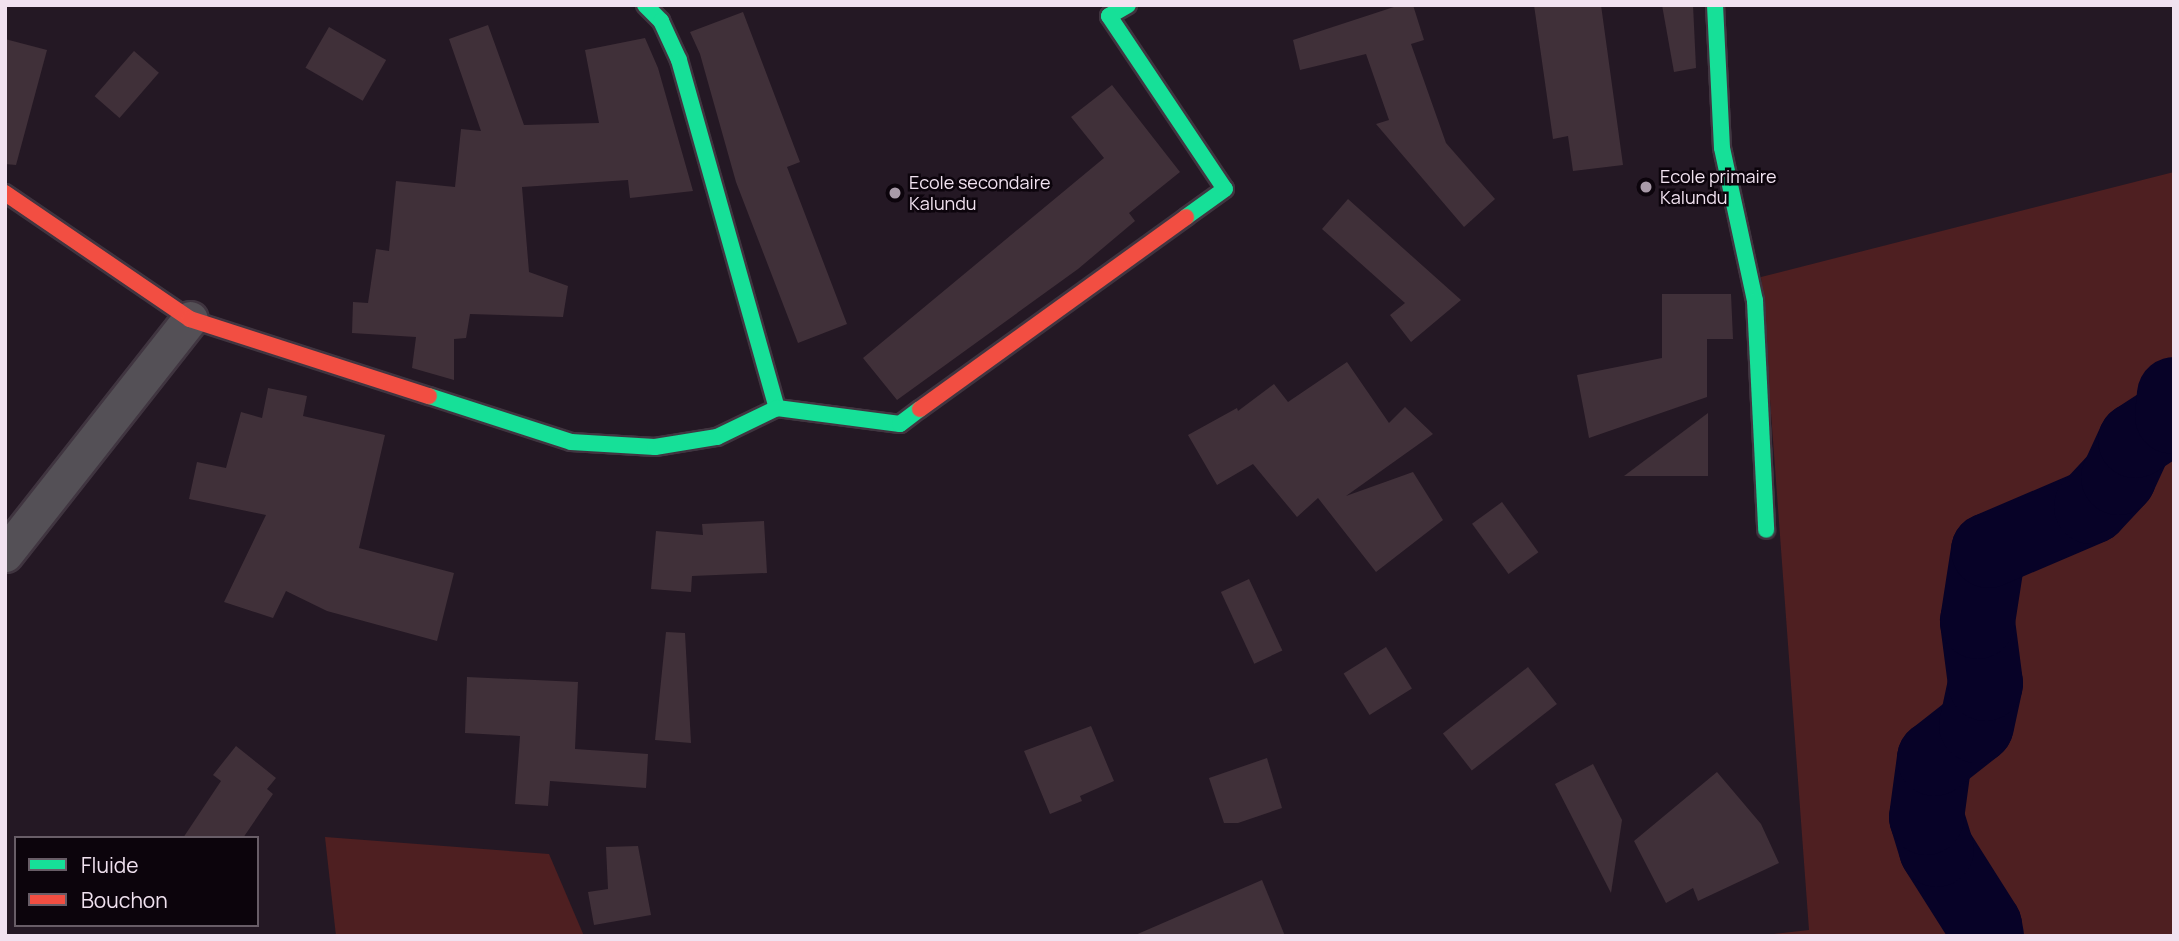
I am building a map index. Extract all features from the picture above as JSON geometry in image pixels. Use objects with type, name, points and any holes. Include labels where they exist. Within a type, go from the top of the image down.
[{"type":"street","points":[[645,5],[661,21],[679,60],[777,408]]},
{"type":"street","points":[[5,193],[190,319],[571,442],[655,447],[717,438],[777,408],[900,424],[1225,189],[1109,16],[1128,5]]},
{"type":"street","points":[[1715,5],[1722,148],[1755,301],[1766,530]]},
{"type":"street","points":[[5,554],[190,319]]},
{"type":"shaded area","points":[[2174,172],[2174,936],[1757,936],[1809,930],[1761,277]]},
{"type":"shaded area","points":[[325,837],[549,854],[584,936],[336,936]]},
{"type":"building","points":[[1400,5],[1413,5],[1424,40],[1411,44],[1446,143],[1495,199],[1464,227],[1376,124],[1389,120],[1366,54],[1300,70],[1293,40]]},
{"type":"building","points":[[1534,5],[1601,5],[1623,165],[1573,171],[1568,136],[1553,139]]},
{"type":"building","points":[[1662,5],[1693,5],[1696,68],[1674,72]]},
{"type":"building","points":[[743,12],[800,162],[787,167],[847,324],[798,343],[736,182],[700,54],[690,32]]},
{"type":"building","points":[[488,25],[524,125],[599,123],[585,50],[645,38],[658,68],[693,191],[630,198],[628,180],[522,187],[529,272],[568,286],[563,317],[470,314],[466,338],[454,339],[454,380],[412,368],[416,337],[352,333],[353,302],[368,303],[376,249],[389,251],[396,181],[455,187],[461,129],[481,131],[449,39]]},
{"type":"building","points":[[329,27],[386,60],[363,101],[306,68]]},
{"type":"building","points":[[5,39],[47,50],[16,165],[5,164]]},
{"type":"building","points":[[134,51],[159,73],[120,118],[95,96]]},
{"type":"building","points":[[1112,85],[1180,172],[1129,213],[1135,221],[1078,269],[897,400],[863,358],[1104,158],[1071,117]]},
{"type":"building","points":[[1348,199],[1461,300],[1411,342],[1390,315],[1405,303],[1322,229]]},
{"type":"building","points":[[1662,294],[1731,294],[1733,339],[1707,339],[1707,397],[1589,438],[1577,375],[1662,358]]},
{"type":"building","points":[[1347,362],[1389,423],[1405,407],[1433,434],[1346,496],[1413,472],[1443,520],[1376,572],[1318,498],[1297,517],[1253,464],[1217,485],[1188,435],[1237,408],[1238,411],[1274,384],[1288,402]]},
{"type":"building","points":[[268,388],[307,396],[303,416],[385,435],[359,548],[454,573],[437,641],[327,611],[286,591],[273,618],[224,602],[266,515],[189,499],[197,462],[226,468],[241,412],[262,418]]},
{"type":"building","points":[[1708,413],[1708,476],[1624,476]]},
{"type":"building","points":[[1502,502],[1538,552],[1509,574],[1472,524]]},
{"type":"building","points":[[764,521],[767,573],[692,576],[691,592],[651,589],[656,531],[703,535],[702,524]]},
{"type":"building","points":[[1249,579],[1282,651],[1254,664],[1221,592]]},
{"type":"building","points":[[666,632],[685,633],[691,743],[655,740]]},
{"type":"building","points":[[1386,647],[1412,689],[1370,715],[1344,673]]},
{"type":"building","points":[[1528,667],[1557,704],[1472,771],[1443,733]]},
{"type":"building","points":[[467,677],[578,682],[575,749],[648,754],[646,788],[550,781],[548,806],[515,804],[520,736],[465,733]]},
{"type":"building","points":[[1091,726],[1114,781],[1080,796],[1082,801],[1050,814],[1024,751]]},
{"type":"building","points":[[236,746],[276,778],[267,789],[273,794],[244,836],[184,836],[221,781],[213,775]]},
{"type":"building","points":[[1267,758],[1282,808],[1238,823],[1224,823],[1209,778]]},
{"type":"building","points":[[1593,764],[1622,820],[1611,893],[1555,784]]},
{"type":"building","points":[[1717,772],[1761,824],[1779,863],[1698,901],[1693,888],[1666,903],[1634,841]]},
{"type":"building","points":[[638,846],[651,915],[594,925],[588,892],[608,889],[606,847]]},
{"type":"building","points":[[1262,880],[1285,936],[1133,936]]},
{"type":"waterway","points":[[1986,936],[1984,925],[1936,849],[1926,817],[1934,758],[1976,725],[1985,683],[1977,621],[1988,550],[2091,506],[2118,477],[2135,440],[2172,416],[2174,394]]},
{"type":"traffic: fast","points":[[645,5],[661,21],[679,60],[777,408]]},
{"type":"traffic: fast","points":[[1128,5],[1109,16],[1225,189],[1186,217]]},
{"type":"traffic: fast","points":[[1715,5],[1722,148],[1755,301],[1766,530]]},
{"type":"traffic: fast","points":[[429,396],[571,442],[655,447],[717,437],[777,408],[900,424],[920,409]]},
{"type":"traffic: jam","points":[[5,193],[190,319],[429,396]]},
{"type":"traffic: jam","points":[[920,409],[1186,217]]},
{"type":"place","name":"Ecole primaire Kalundu","points":[[1646,187]]},
{"type":"place","name":"Ecole secondaire Kalundu","points":[[895,193]]}]
